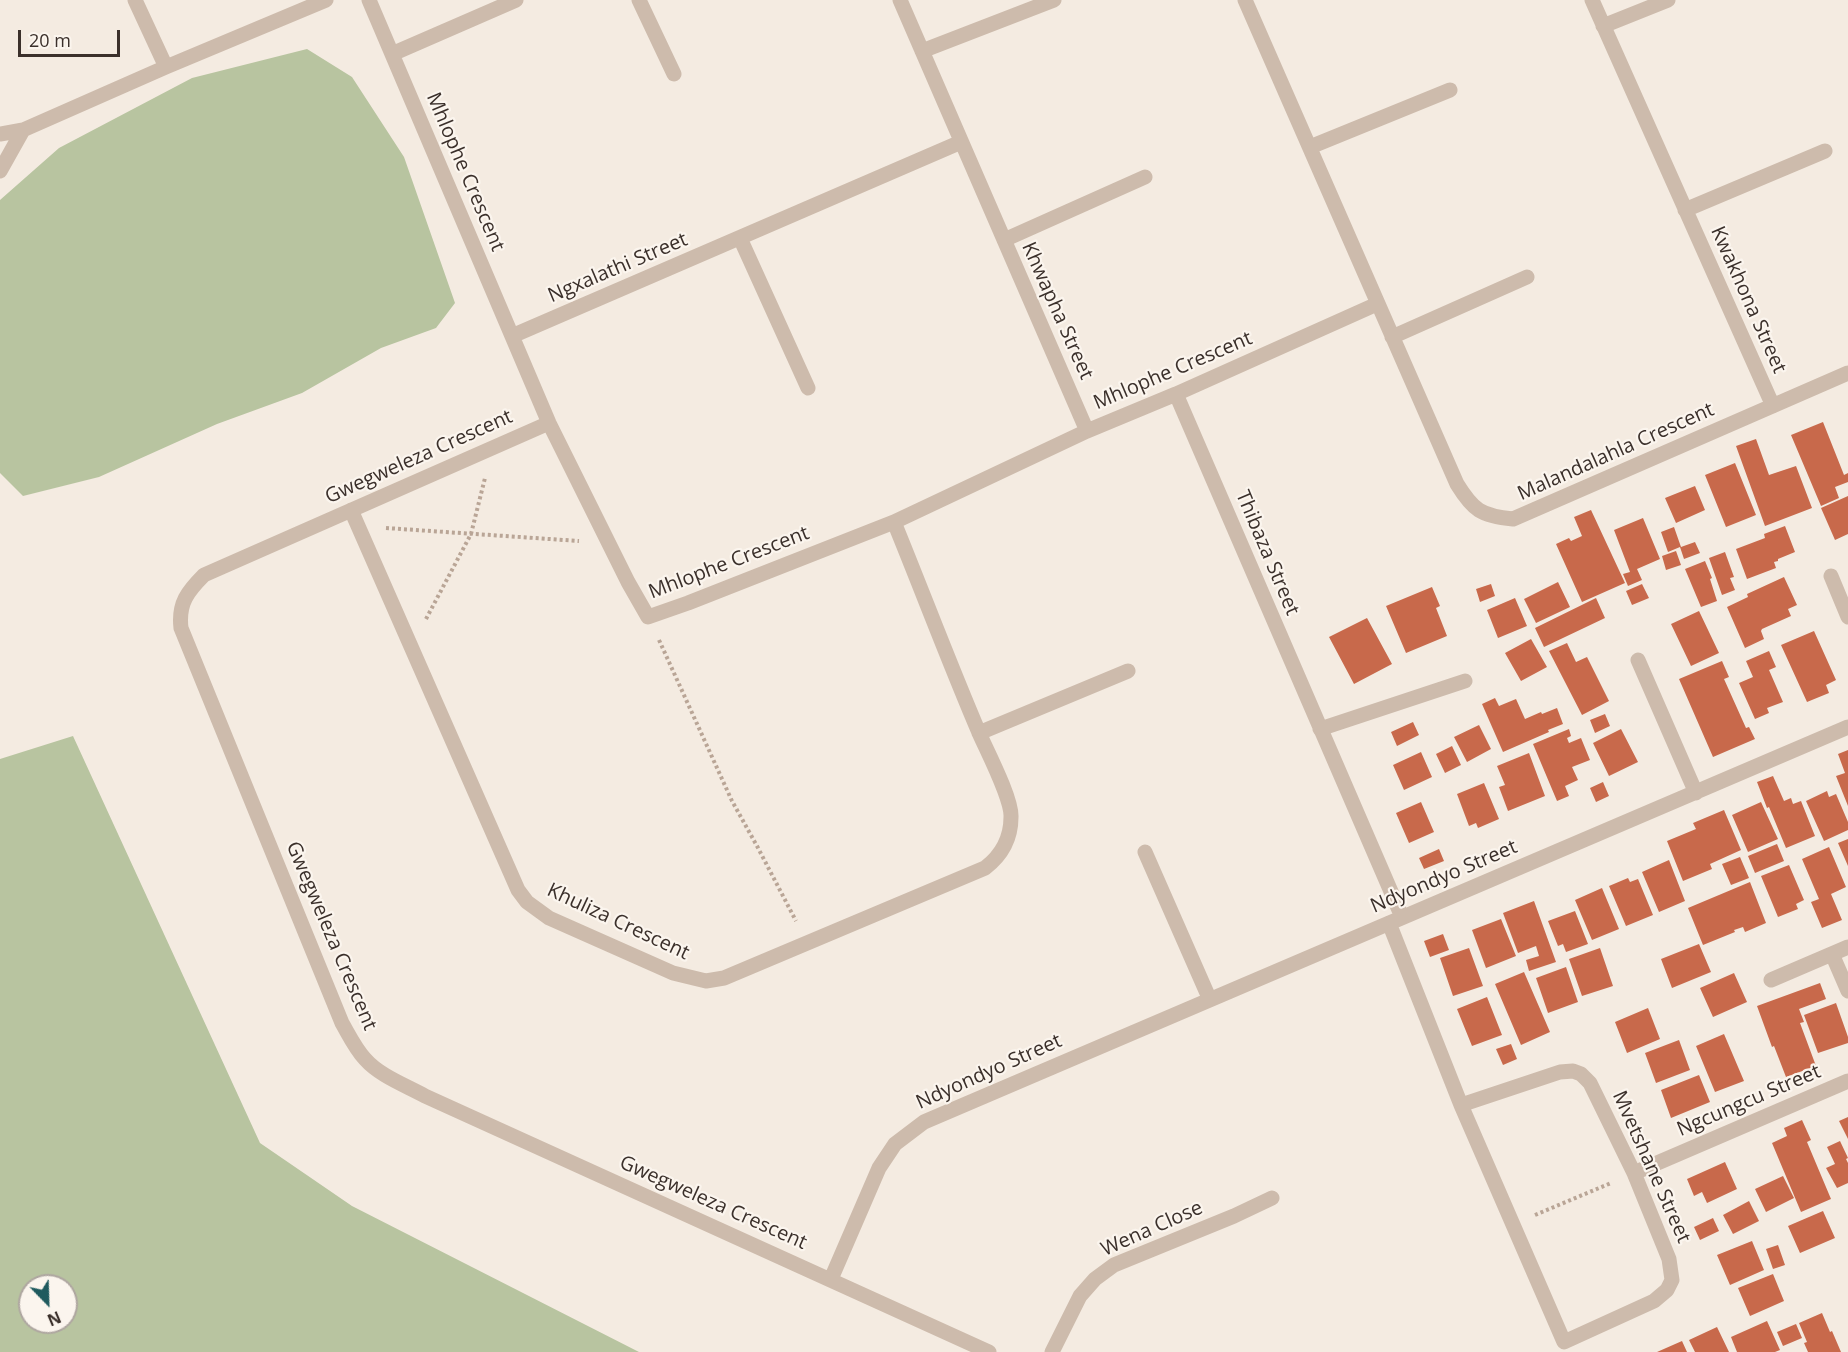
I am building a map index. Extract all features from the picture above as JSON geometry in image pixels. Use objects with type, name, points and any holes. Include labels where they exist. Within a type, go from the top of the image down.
[{"type":"street","points":[[135,0],[166,67]]},
{"type":"street","points":[[0,134],[23,130],[326,0]]},
{"type":"street","name":"Mhlophe Crescent","points":[[369,0],[549,423],[627,582],[648,617],[894,522],[1087,431],[1176,394],[1377,304]]},
{"type":"street","points":[[392,54],[516,0]]},
{"type":"street","points":[[639,0],[674,75]]},
{"type":"street","name":"Khwapha Street","points":[[900,0],[1087,431]]},
{"type":"street","points":[[922,51],[1054,0]]},
{"type":"street","name":"Malandalahla Crescent","points":[[1245,0],[1457,484],[1468,502],[1483,513],[1496,518],[1513,519],[1848,373]]},
{"type":"street","name":"Kwakhona Street","points":[[1592,0],[1773,406]]},
{"type":"street","points":[[1603,26],[1668,0]]},
{"type":"street","points":[[1310,147],[1450,90]]},
{"type":"street","points":[[0,171],[23,130]]},
{"type":"street","name":"Ngxalathi Street","points":[[512,336],[961,142]]},
{"type":"street","name":"Kwakhona Street","points":[[1685,210],[1825,152]]},
{"type":"street","name":"Khwapha Street","points":[[1004,240],[1145,177]]},
{"type":"street","points":[[740,238],[808,388]]},
{"type":"street","points":[[1392,337],[1527,277]]},
{"type":"street","name":"Thibaza Street","points":[[1176,394],[1320,729],[1395,920]]},
{"type":"street","name":"Gwegweleza Crescent","points":[[549,423],[204,575],[188,592],[183,604],[181,628],[342,1023],[366,1060],[384,1074],[425,1096],[989,1352]]},
{"type":"street","name":"Khuliza Crescent","points":[[351,510],[518,890],[527,902],[549,918],[673,973],[706,981],[724,978],[985,868],[999,856],[1007,840],[1012,816],[1009,803],[894,522]]},
{"type":"street","points":[[1831,576],[1848,617]]},
{"type":"street","points":[[1638,660],[1696,793]]},
{"type":"street","points":[[979,733],[1128,671]]},
{"type":"street","points":[[1320,729],[1465,681]]},
{"type":"street","name":"Ndyondyo Street","points":[[831,1279],[879,1168],[895,1144],[924,1122],[1848,727]]},
{"type":"street","points":[[1145,852],[1210,1000]]},
{"type":"street","name":"Mvetshane Street","points":[[1395,920],[1461,1105],[1567,1347],[1653,1301],[1667,1290],[1672,1280],[1670,1259],[1634,1173],[1590,1083],[1581,1074],[1573,1071],[1560,1072],[1461,1105]]},
{"type":"street","points":[[1772,980],[1848,947]]},
{"type":"street","points":[[1832,954],[1848,991]]},
{"type":"street","name":"Ngcungcu Street","points":[[1634,1173],[1848,1081]]},
{"type":"street","name":"Wena Close","points":[[1052,1352],[1080,1296],[1095,1279],[1114,1266],[1272,1198]]},
{"type":"path","points":[[411,646],[471,534],[493,448]]},
{"type":"path","points":[[358,527],[608,543]]},
{"type":"path","points":[[648,617],[732,801],[807,943]]},
{"type":"path","points":[[1512,1225],[1634,1173]]},
{"type":"green space","points":[[307,49],[352,77],[404,157],[455,303],[436,328],[381,348],[302,393],[217,424],[99,477],[23,496],[0,473],[0,200],[59,148],[192,78]]},
{"type":"green space","points":[[73,736],[260,1143],[352,1206],[639,1352],[0,1352],[0,759]]},
{"type":"building","points":[[1823,422],[1844,475],[1848,473],[1848,482],[1835,487],[1839,498],[1821,506],[1791,435]]},
{"type":"building","points":[[1756,439],[1769,475],[1796,466],[1812,508],[1765,526],[1736,446]]},
{"type":"building","points":[[1735,463],[1756,515],[1726,527],[1705,475]]},
{"type":"building","points":[[1695,486],[1705,510],[1676,523],[1665,498]]},
{"type":"building","points":[[1848,496],[1848,534],[1835,540],[1821,508]]},
{"type":"building","points":[[1591,510],[1625,583],[1582,602],[1556,544],[1569,538],[1571,541],[1582,536],[1574,517]]},
{"type":"building","points":[[1643,518],[1660,559],[1637,569],[1642,580],[1628,586],[1623,574],[1630,572],[1614,530]]},
{"type":"building","points":[[1785,526],[1795,552],[1774,562],[1776,568],[1747,579],[1736,549],[1765,538],[1764,534]]},
{"type":"building","points":[[1674,527],[1681,547],[1695,542],[1700,553],[1684,559],[1680,547],[1668,552],[1661,532]]},
{"type":"building","points":[[1676,551],[1681,565],[1666,570],[1662,556]]},
{"type":"building","points":[[1725,552],[1734,577],[1730,578],[1735,590],[1722,595],[1709,558]]},
{"type":"building","points":[[1705,561],[1712,578],[1710,579],[1717,601],[1701,607],[1685,569]]},
{"type":"building","points":[[1784,577],[1797,605],[1788,609],[1791,616],[1762,629],[1764,639],[1745,648],[1727,607],[1748,597],[1747,594]]},
{"type":"building","points":[[1558,582],[1570,607],[1536,623],[1524,599]]},
{"type":"building","points":[[1491,584],[1495,596],[1480,602],[1476,589]]},
{"type":"building","points":[[1642,584],[1649,598],[1632,605],[1626,591]]},
{"type":"building","points":[[1432,587],[1440,606],[1436,608],[1447,636],[1406,653],[1386,606]]},
{"type":"building","points":[[1515,598],[1527,626],[1498,638],[1487,610]]},
{"type":"building","points":[[1596,598],[1605,618],[1544,647],[1535,628]]},
{"type":"building","points":[[1699,611],[1719,653],[1691,666],[1671,624]]},
{"type":"building","points":[[1367,618],[1392,664],[1354,684],[1329,637]]},
{"type":"building","points":[[1814,631],[1836,680],[1826,685],[1829,693],[1807,702],[1781,645]]},
{"type":"building","points":[[1531,639],[1547,667],[1521,681],[1505,653]]},
{"type":"building","points":[[1567,643],[1576,662],[1587,657],[1609,701],[1582,715],[1549,651]]},
{"type":"building","points":[[1769,651],[1776,667],[1769,670],[1783,702],[1767,708],[1769,713],[1755,719],[1739,683],[1753,677],[1746,661]]},
{"type":"building","points":[[1722,661],[1729,677],[1724,679],[1746,728],[1749,727],[1755,739],[1713,757],[1679,679]]},
{"type":"building","points":[[1495,698],[1499,706],[1516,699],[1525,719],[1557,708],[1563,724],[1503,752],[1482,704]]},
{"type":"building","points":[[1605,714],[1610,726],[1595,733],[1590,720]]},
{"type":"building","points":[[1413,722],[1419,735],[1397,746],[1391,732]]},
{"type":"building","points":[[1479,725],[1491,749],[1467,762],[1454,737]]},
{"type":"building","points":[[1569,729],[1571,736],[1567,738],[1569,743],[1581,738],[1590,760],[1572,767],[1578,780],[1565,786],[1569,796],[1557,801],[1533,744]]},
{"type":"building","points":[[1621,729],[1638,762],[1609,776],[1593,743]]},
{"type":"building","points":[[1452,746],[1461,765],[1445,773],[1436,754]]},
{"type":"building","points":[[1848,750],[1848,806],[1836,776],[1845,773],[1838,754]]},
{"type":"building","points":[[1421,752],[1432,777],[1404,790],[1393,765]]},
{"type":"building","points":[[1529,753],[1545,796],[1508,811],[1499,787],[1505,785],[1497,766]]},
{"type":"building","points":[[1773,776],[1784,801],[1791,798],[1793,804],[1801,801],[1815,836],[1786,848],[1757,782]]},
{"type":"building","points":[[1603,782],[1609,796],[1596,802],[1590,788]]},
{"type":"building","points":[[1484,783],[1499,819],[1478,828],[1476,823],[1469,826],[1457,794]]},
{"type":"building","points":[[1827,791],[1829,797],[1836,794],[1848,822],[1848,830],[1824,841],[1806,801]]},
{"type":"building","points":[[1421,802],[1434,832],[1409,843],[1396,813]]},
{"type":"building","points":[[1761,802],[1778,839],[1748,852],[1732,815]]},
{"type":"building","points":[[1724,810],[1741,850],[1710,864],[1712,869],[1683,881],[1667,841],[1696,829],[1693,823]]},
{"type":"building","points":[[1848,839],[1848,866],[1838,843]]},
{"type":"building","points":[[1777,844],[1784,861],[1755,873],[1748,856]]},
{"type":"building","points":[[1829,847],[1846,887],[1831,894],[1842,920],[1822,928],[1811,902],[1819,899],[1802,859]]},
{"type":"building","points":[[1439,849],[1444,861],[1424,869],[1419,858]]},
{"type":"building","points":[[1740,857],[1749,878],[1731,885],[1722,864]]},
{"type":"building","points":[[1669,860],[1685,901],[1659,912],[1642,872]]},
{"type":"building","points":[[1789,865],[1804,900],[1796,904],[1798,909],[1778,917],[1761,876]]},
{"type":"building","points":[[1628,878],[1630,882],[1638,879],[1653,915],[1626,926],[1609,886]]},
{"type":"building","points":[[1750,882],[1766,923],[1745,932],[1743,927],[1734,930],[1735,932],[1703,945],[1688,908]]},
{"type":"building","points":[[1602,888],[1619,929],[1592,940],[1575,900]]},
{"type":"building","points":[[1534,901],[1556,962],[1529,971],[1526,960],[1539,956],[1536,946],[1518,953],[1503,913]]},
{"type":"building","points":[[1575,911],[1588,944],[1566,952],[1563,944],[1558,946],[1548,921]]},
{"type":"building","points":[[1501,919],[1516,956],[1486,968],[1472,930]]},
{"type":"building","points":[[1443,934],[1449,950],[1430,957],[1424,941]]},
{"type":"building","points":[[1699,944],[1711,972],[1672,988],[1661,959]]},
{"type":"building","points":[[1469,948],[1483,986],[1453,996],[1440,958]]},
{"type":"building","points":[[1600,948],[1613,986],[1582,996],[1569,959]]},
{"type":"building","points":[[1566,967],[1578,1002],[1548,1013],[1536,978]]},
{"type":"building","points":[[1524,972],[1550,1032],[1521,1045],[1495,984]]},
{"type":"building","points":[[1734,973],[1747,1002],[1713,1017],[1700,988]]},
{"type":"building","points":[[1820,983],[1826,999],[1799,1009],[1804,1022],[1800,1023],[1816,1066],[1786,1077],[1757,1006]]},
{"type":"building","points":[[1487,997],[1502,1035],[1472,1046],[1457,1009]]},
{"type":"building","points":[[1836,1003],[1848,1043],[1818,1053],[1804,1015]]},
{"type":"building","points":[[1648,1008],[1660,1039],[1627,1053],[1615,1022]]},
{"type":"building","points":[[1724,1034],[1744,1081],[1715,1092],[1696,1046]]},
{"type":"building","points":[[1679,1040],[1690,1070],[1656,1083],[1645,1053]]},
{"type":"building","points":[[1511,1044],[1517,1059],[1503,1065],[1496,1049]]},
{"type":"building","points":[[1699,1075],[1710,1102],[1671,1118],[1661,1090]]},
{"type":"building","points":[[1848,1117],[1848,1139],[1839,1121]]},
{"type":"building","points":[[1802,1120],[1811,1140],[1807,1142],[1831,1199],[1801,1212],[1772,1143],[1787,1136],[1784,1128]]},
{"type":"building","points":[[1840,1141],[1848,1158],[1846,1159],[1848,1183],[1837,1188],[1826,1168],[1835,1164],[1827,1147]]},
{"type":"building","points":[[1725,1162],[1737,1189],[1707,1203],[1702,1192],[1694,1196],[1687,1179]]},
{"type":"building","points":[[1783,1176],[1794,1198],[1766,1212],[1755,1189]]},
{"type":"building","points":[[1749,1201],[1759,1221],[1733,1234],[1723,1215]]},
{"type":"building","points":[[1823,1211],[1835,1238],[1800,1253],[1788,1226]]},
{"type":"building","points":[[1713,1218],[1719,1231],[1700,1240],[1694,1227]]},
{"type":"building","points":[[1752,1241],[1764,1270],[1730,1285],[1717,1255]]},
{"type":"building","points":[[1778,1245],[1785,1265],[1773,1269],[1766,1249]]},
{"type":"building","points":[[1773,1274],[1784,1301],[1750,1316],[1738,1288]]},
{"type":"building","points":[[1822,1313],[1841,1352],[1808,1352],[1804,1343],[1807,1342],[1799,1323]]},
{"type":"building","points":[[1767,1321],[1780,1350],[1737,1352],[1731,1337]]},
{"type":"building","points":[[1796,1324],[1802,1338],[1783,1346],[1777,1332]]},
{"type":"building","points":[[1717,1327],[1729,1352],[1695,1352],[1689,1340]]},
{"type":"building","points":[[1682,1341],[1687,1352],[1657,1352]]}]
